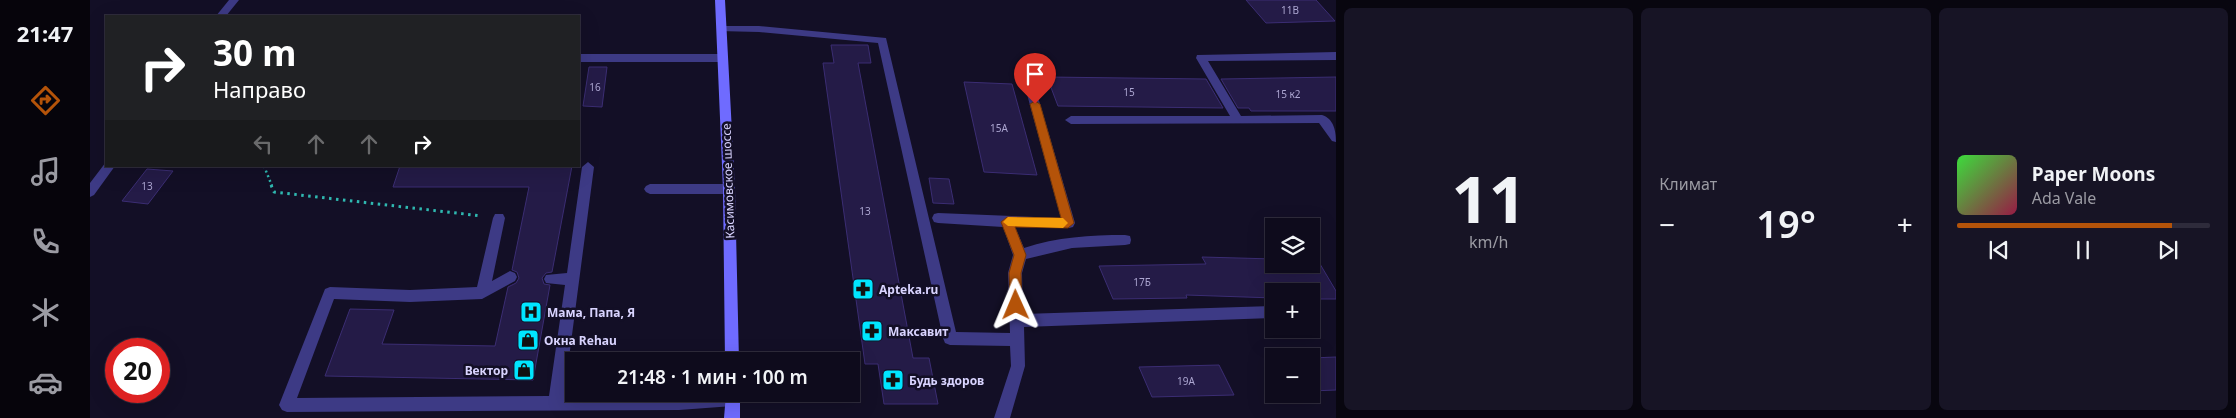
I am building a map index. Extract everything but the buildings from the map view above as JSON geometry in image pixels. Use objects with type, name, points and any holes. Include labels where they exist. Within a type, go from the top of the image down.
[{"type":"main road","name":"Касимовское шоссе","points":[[720,0],[729,188],[732,352]]},
{"type":"main road","points":[[732,418],[733,402]]},
{"type":"street","points":[[222,15],[234,0]]},
{"type":"street","points":[[722,29],[759,29],[882,40],[950,338],[1017,340]]},
{"type":"street","points":[[1238,120],[1201,58],[1336,56]]},
{"type":"street","points":[[580,58],[724,58]]},
{"type":"street","points":[[938,218],[1068,223],[1030,87]]},
{"type":"street","points":[[1071,120],[1322,120],[1336,138]]},
{"type":"street","points":[[90,192],[108,167]]},
{"type":"street","points":[[555,404],[588,167]]},
{"type":"street","points":[[650,189],[729,188]]},
{"type":"street","points":[[482,293],[499,218]]},
{"type":"street","points":[[1002,418],[1018,366],[1015,273],[1020,255],[1007,222]]},
{"type":"street","points":[[1020,255],[1046,246],[1068,242],[1125,240]]},
{"type":"street","points":[[510,277],[482,293],[410,296],[330,293],[287,405],[687,402]]},
{"type":"street","points":[[551,279],[573,279]]},
{"type":"street","points":[[1016,320],[1265,312]]},
{"type":"path","points":[[264,167],[274,192],[499,218]]},
{"type":"slow traffic","points":[[1008,222],[1063,223]]},
{"type":"place","name":"Apteka.ru","points":[[863,289]]},
{"type":"place","name":"Мама, Папа, Я","points":[[531,312]]},
{"type":"place","name":"Максавит","points":[[872,331]]},
{"type":"place","name":"Окна Rehau","points":[[528,340]]},
{"type":"place","name":"Вектор","points":[[524,370]]},
{"type":"place","name":"Будь здоров","points":[[893,380]]},
{"type":"route","points":[[1016,305],[1015,273],[1020,255],[1007,222],[1068,223],[1035,104]]}]
